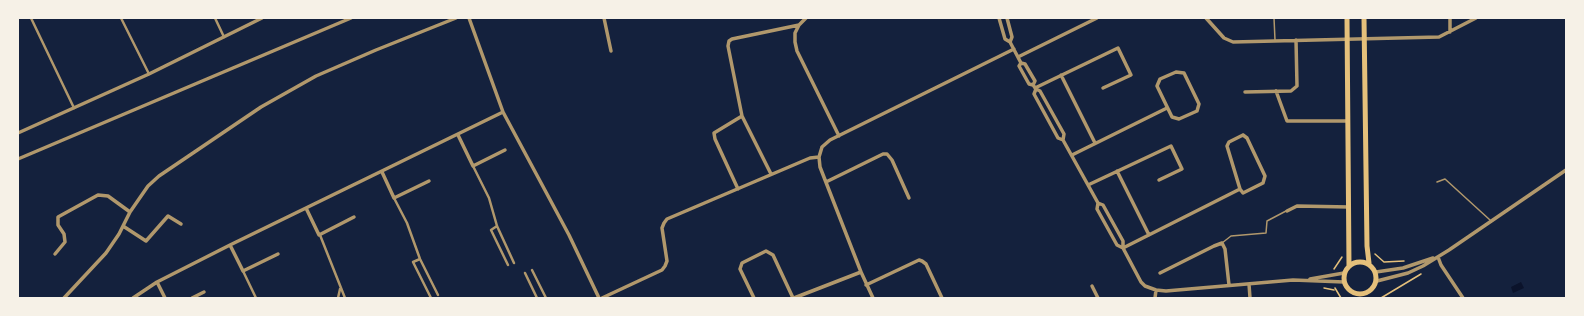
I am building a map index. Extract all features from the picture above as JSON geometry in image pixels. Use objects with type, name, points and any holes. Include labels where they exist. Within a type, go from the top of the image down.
[{"type":"main road","points":[[1347,18],[1349,266]]},
{"type":"main road","points":[[1364,18],[1367,246],[1369,263],[1376,272],[1377,281],[1372,289],[1363,296],[1353,295],[1344,282],[1344,273],[1349,266],[1358,261],[1369,263]]},
{"type":"street","points":[[31,18],[74,108]]},
{"type":"street","points":[[120,18],[148,74]]},
{"type":"street","points":[[215,18],[224,37]]},
{"type":"street","points":[[18,133],[148,74],[262,18]]},
{"type":"street","points":[[18,160],[351,18]]},
{"type":"street","points":[[64,298],[106,253],[130,212],[148,186],[160,176],[261,107],[316,76],[456,18]]},
{"type":"street","points":[[469,18],[503,112],[601,298],[662,270],[667,261],[662,228],[667,219],[810,158],[819,157]]},
{"type":"street","points":[[604,18],[611,52]]},
{"type":"street","points":[[806,18],[799,25],[795,33],[797,51],[839,136]]},
{"type":"street","points":[[999,18],[1006,39],[1010,42],[1021,62],[1026,64],[1035,81],[1034,94],[1058,138],[1063,140],[1072,155],[1098,203],[1103,205],[1123,241],[1123,248],[1145,286],[1156,290],[1249,284],[1303,280],[1344,273]]},
{"type":"street","points":[[1007,18],[1012,37],[1010,42]]},
{"type":"street","points":[[1018,56],[1097,18]]},
{"type":"street","points":[[1206,18],[1224,38],[1233,42],[1439,37],[1476,18]]},
{"type":"street","points":[[1450,18],[1450,32]]},
{"type":"street","points":[[771,174],[742,116],[728,46],[732,39],[799,25]]},
{"type":"street","points":[[1245,92],[1292,91],[1297,86],[1296,40]]},
{"type":"street","points":[[1034,87],[1118,48],[1131,75],[1103,88]]},
{"type":"street","points":[[872,298],[820,167],[819,157],[822,147],[830,140],[1014,49]]},
{"type":"street","points":[[1021,62],[1019,66],[1029,84],[1040,91],[1061,128],[1064,134],[1063,140]]},
{"type":"street","points":[[1176,72],[1184,73],[1199,104],[1198,111],[1179,119],[1172,117],[1167,108],[1157,86],[1160,80],[1176,72]]},
{"type":"street","points":[[1061,75],[1096,143]]},
{"type":"street","points":[[1276,91],[1287,121],[1348,121]]},
{"type":"street","points":[[1072,155],[1167,108]]},
{"type":"street","points":[[133,298],[157,282],[230,245],[503,112]]},
{"type":"street","points":[[738,189],[715,139],[714,133],[742,116]]},
{"type":"street","points":[[458,134],[489,198],[497,226],[514,263]]},
{"type":"street","points":[[1243,135],[1247,138],[1265,176],[1264,183],[1243,193],[1240,189],[1227,146],[1229,142],[1243,135]]},
{"type":"street","points":[[1088,185],[1171,146],[1182,169],[1159,180]]},
{"type":"street","points":[[473,166],[505,150]]},
{"type":"street","points":[[826,182],[883,154],[887,154],[892,160],[909,198]]},
{"type":"street","points":[[1377,281],[1415,270],[1438,257],[1566,170]]},
{"type":"street","points":[[1117,171],[1149,235]]},
{"type":"street","points":[[382,172],[407,224],[420,259],[438,295]]},
{"type":"street","points":[[394,198],[429,181]]},
{"type":"street","points":[[1123,248],[1240,189]]},
{"type":"street","points":[[55,254],[65,242],[64,234],[58,225],[58,217],[98,194],[108,196],[130,212]]},
{"type":"street","points":[[1098,203],[1097,209],[1117,245],[1123,248]]},
{"type":"street","points":[[1287,211],[1297,206],[1349,207]]},
{"type":"street","points":[[306,208],[319,234],[340,289],[345,298]]},
{"type":"street","points":[[123,226],[146,241],[168,216],[181,224]]},
{"type":"street","points":[[319,234],[354,217]]},
{"type":"street","points":[[497,226],[491,230],[508,265]]},
{"type":"street","points":[[1160,273],[1222,243],[1225,249],[1229,285]]},
{"type":"street","points":[[230,245],[256,298]]},
{"type":"street","points":[[754,298],[740,269],[742,263],[766,251],[773,255],[794,298],[861,272]]},
{"type":"street","points":[[243,272],[278,254]]},
{"type":"street","points":[[1376,272],[1403,268],[1438,257]]},
{"type":"street","points":[[1438,257],[1441,265],[1463,298]]},
{"type":"street","points":[[420,259],[413,262],[431,298]]},
{"type":"street","points":[[866,284],[919,260],[926,264],[942,298]]},
{"type":"street","points":[[532,270],[546,298]]},
{"type":"street","points":[[525,273],[537,298]]},
{"type":"street","points":[[1303,280],[1344,282]]},
{"type":"street","points":[[157,282],[165,298]]},
{"type":"street","points":[[1249,284],[1250,298]]},
{"type":"street","points":[[1092,286],[1098,298]]},
{"type":"street","points":[[338,298],[340,289]]},
{"type":"street","points":[[1155,298],[1156,290]]},
{"type":"street","points":[[192,298],[204,292]]},
{"type":"lane","points":[[1274,18],[1275,41]]},
{"type":"lane","points":[[1436,182],[1445,179],[1491,221]]},
{"type":"lane","points":[[1222,243],[1231,236],[1266,233],[1267,221],[1287,211]]},
{"type":"path","points":[[1374,253],[1384,262]]},
{"type":"path","points":[[1381,298],[1423,273]]},
{"type":"water","points":[[1521,282],[1524,288],[1513,293],[1511,287]]}]
